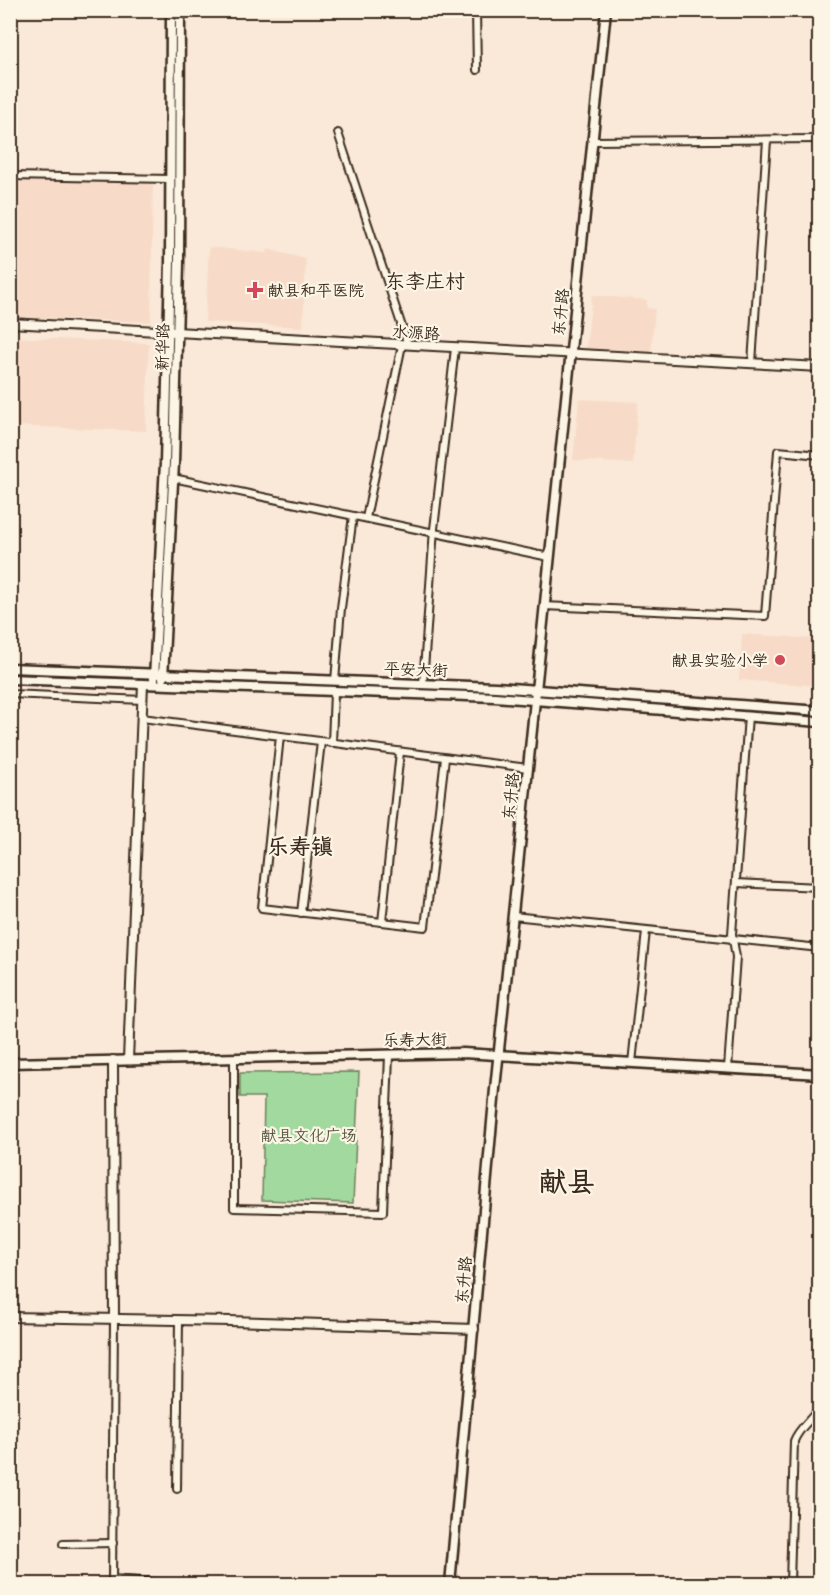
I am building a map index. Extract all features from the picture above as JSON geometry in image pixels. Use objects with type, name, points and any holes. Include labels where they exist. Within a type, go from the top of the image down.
[{"type":"main road","name":"新华路","points":[[158,685],[173,478],[171,10]]},
{"type":"main road","name":"新华路","points":[[159,674],[165,463],[173,333],[180,10]]},
{"type":"main road","name":"东升路","points":[[450,1584],[499,1055],[606,10]]},
{"type":"main road","name":"平安大街","points":[[10,668],[536,689],[819,711]]},
{"type":"main road","name":"平安大街","points":[[10,679],[535,700],[819,722]]},
{"type":"main road","name":"乐寿大街","points":[[10,1063],[463,1053],[819,1074]]},
{"type":"street","points":[[476,10],[477,70]]},
{"type":"street","points":[[338,133],[405,345],[366,518]]},
{"type":"street","points":[[592,141],[819,139]]},
{"type":"street","points":[[752,363],[767,140]]},
{"type":"street","points":[[10,176],[170,179]]},
{"type":"street","name":"水源路","points":[[10,323],[819,367]]},
{"type":"street","points":[[423,684],[434,533],[455,348]]},
{"type":"street","points":[[544,606],[765,616],[778,451],[819,455]]},
{"type":"street","points":[[173,478],[549,557]]},
{"type":"street","points":[[335,681],[341,608],[353,516]]},
{"type":"street","points":[[128,1060],[143,684]]},
{"type":"street","points":[[332,743],[334,692]]},
{"type":"street","points":[[10,694],[142,700]]},
{"type":"street","points":[[728,1068],[736,957],[733,940],[736,882],[748,716]]},
{"type":"street","points":[[142,718],[528,768]]},
{"type":"street","points":[[280,736],[262,908],[425,927],[445,758]]},
{"type":"street","points":[[301,913],[321,742]]},
{"type":"street","points":[[382,922],[400,752]]},
{"type":"street","points":[[736,882],[819,887]]},
{"type":"street","points":[[513,916],[819,948]]},
{"type":"street","points":[[632,1063],[646,931]]},
{"type":"street","points":[[234,1058],[234,1208],[383,1212],[389,1055]]},
{"type":"street","points":[[113,1060],[112,1582],[183,1584]]},
{"type":"street","points":[[10,1317],[474,1329]]},
{"type":"street","points":[[177,1489],[179,1320]]},
{"type":"street","points":[[790,1584],[794,1441],[796,1435],[815,1415],[819,1406]]},
{"type":"street","points":[[63,1544],[113,1544]]},
{"type":"shaded area","points":[[11,170],[153,175],[151,322],[11,317]]},
{"type":"shaded area","name":"献县和平医院","points":[[209,247],[267,253],[268,249],[306,259],[303,327],[205,322]]},
{"type":"shaded area","points":[[592,295],[647,300],[647,308],[655,309],[651,351],[586,348]]},
{"type":"shaded area","points":[[11,337],[149,343],[146,431],[11,426]]},
{"type":"shaded area","points":[[579,399],[638,402],[633,464],[573,460]]},
{"type":"shaded area","name":"献县实验小学","points":[[742,634],[819,639],[819,686],[739,680]]},
{"type":"green space","name":"献县文化广场","points":[[359,1072],[353,1203],[262,1200],[264,1097],[240,1097],[240,1073]]},
{"type":"place","name":"献县和平医院","points":[[255,290]]},
{"type":"place","name":"献县实验小学","points":[[780,660]]},
{"type":"district","name":"东李庄村","points":[[425,281]]},
{"type":"district","name":"乐寿镇","points":[[300,846]]},
{"type":"district","name":"献县","points":[[567,1181]]}]
